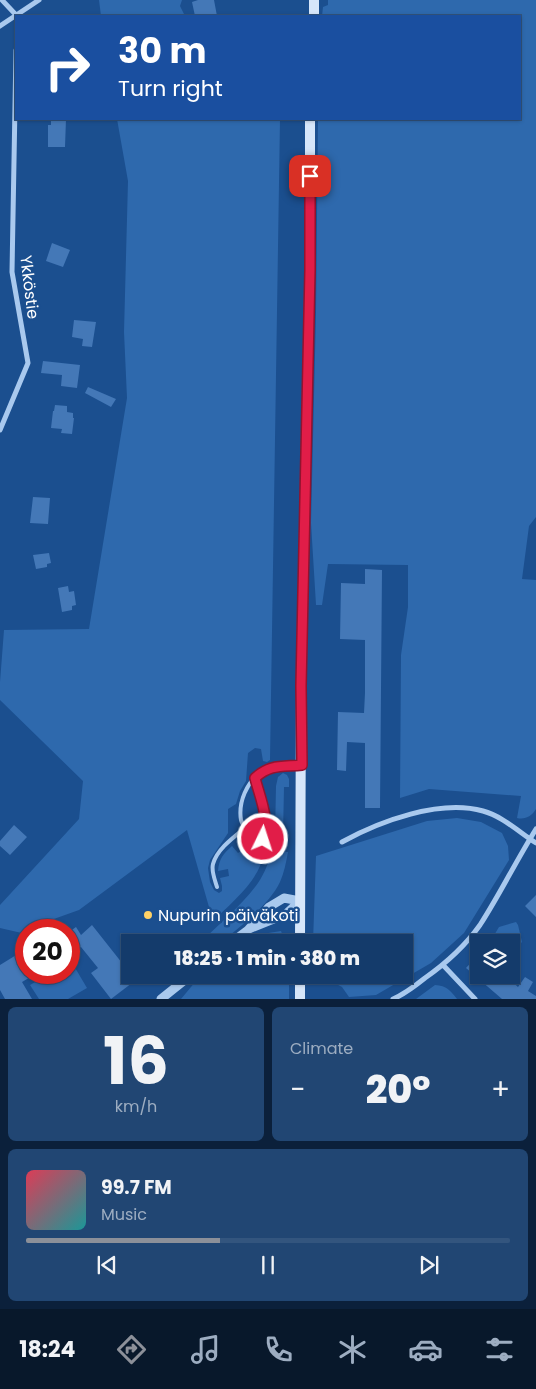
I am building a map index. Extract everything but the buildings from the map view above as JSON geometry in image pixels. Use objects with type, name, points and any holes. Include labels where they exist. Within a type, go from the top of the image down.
[{"type":"main road","points":[[314,0],[314,15]]},
{"type":"main road","points":[[300,934],[301,686],[310,270],[310,120]]},
{"type":"main road","points":[[300,984],[300,999]]},
{"type":"street","points":[[2,0],[16,15]]},
{"type":"street","points":[[18,15],[39,0]]},
{"type":"street","points":[[0,26],[15,17]]},
{"type":"street","name":"Ykköstie","points":[[0,430],[28,363],[12,272],[15,106]]},
{"type":"street","points":[[342,842],[362,831],[396,818],[438,809],[460,808],[483,811],[498,818],[536,843]]},
{"type":"street","points":[[393,999],[414,987],[443,965],[479,926],[536,829]]},
{"type":"street","points":[[243,934],[270,907],[284,898],[300,902]]},
{"type":"street","points":[[248,930],[286,914],[300,902]]},
{"type":"street","points":[[443,965],[474,999]]},
{"type":"street","points":[[161,999],[180,984]]},
{"type":"lane","points":[[255,778],[266,818],[266,831],[260,842],[254,842],[250,838],[241,820],[241,804],[248,785],[255,778],[262,772],[273,766],[302,765]]},
{"type":"lane","points":[[217,888],[213,864],[230,840],[245,828]]},
{"type":"shaded area","points":[[99,0],[182,0],[180,6],[184,15],[101,15]]},
{"type":"shaded area","points":[[328,0],[536,0],[536,517],[529,526],[522,579],[536,580],[536,809],[525,818],[517,818],[521,796],[429,789],[400,798],[401,655],[408,607],[408,565],[328,564],[322,605],[316,605],[311,523],[318,120],[521,120],[521,15],[322,15],[323,7],[328,5]]},
{"type":"shaded area","points":[[117,120],[280,120],[270,760],[267,762],[263,761],[261,749],[255,748],[248,753],[246,781],[240,791],[236,804],[228,809],[228,833],[210,860],[208,868],[210,882],[214,890],[219,893],[222,891],[220,878],[229,876],[228,869],[218,871],[219,863],[232,846],[238,853],[244,850],[258,850],[263,854],[261,863],[257,873],[244,891],[213,921],[187,830],[79,910],[54,919],[15,919],[15,931],[0,928],[0,905],[79,819],[83,781],[0,700],[4,630],[89,629],[127,398],[124,332],[128,181]]},
{"type":"shaded area","points":[[283,773],[289,779],[289,787],[284,787],[283,835],[275,835],[276,786],[278,777]]},
{"type":"shaded area","points":[[457,818],[481,822],[502,833],[508,846],[509,860],[464,933],[431,963],[413,973],[413,934],[313,934],[316,856],[427,821]]},
{"type":"shaded area","points":[[273,851],[288,852],[281,879],[269,899],[232,934],[209,934],[252,891],[263,875]]},
{"type":"shaded area","points":[[516,922],[518,925],[522,942],[520,944],[520,934],[495,934],[499,927]]},
{"type":"shaded area","points":[[281,931],[282,934],[262,934]]},
{"type":"shaded area","points":[[80,976],[87,988],[68,999],[39,999],[30,985],[80,984]]},
{"type":"shaded area","points":[[194,984],[289,984],[289,999],[181,999]]},
{"type":"shaded area","points":[[336,984],[395,984],[376,995],[349,997],[342,987]]},
{"type":"shaded area","points":[[435,985],[448,989],[457,999],[416,999]]},
{"type":"place","name":"Nupurin päiväkoti","points":[[148,915]]},
{"type":"route","points":[[263,839],[266,831],[266,818],[255,778],[273,766],[302,765],[301,686],[304,618],[310,176]]}]
